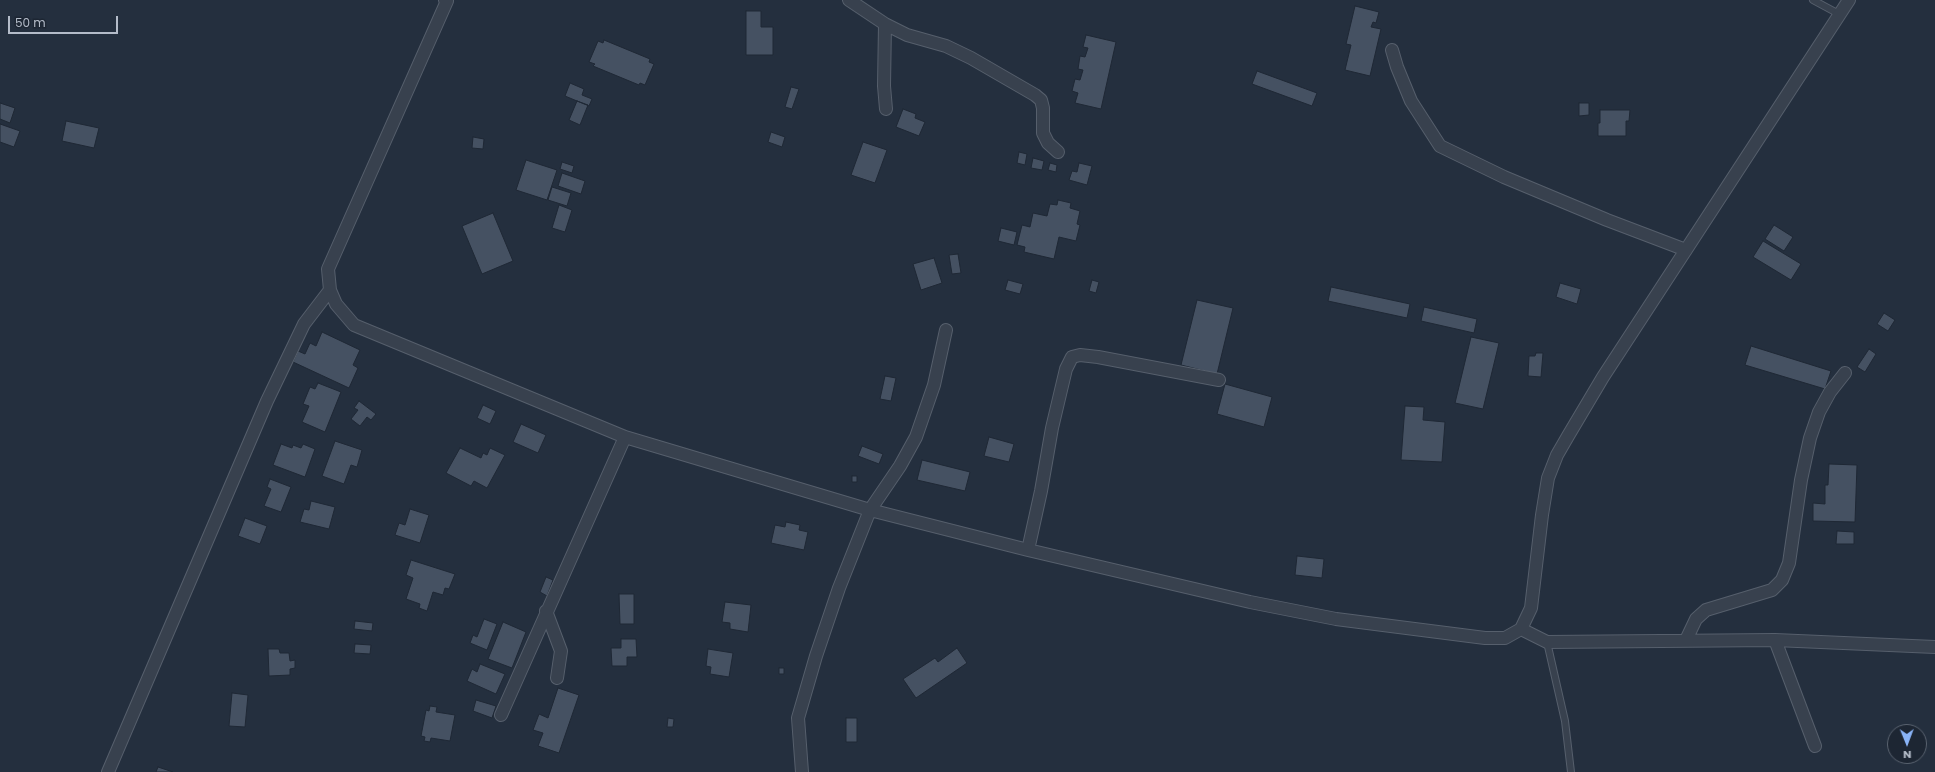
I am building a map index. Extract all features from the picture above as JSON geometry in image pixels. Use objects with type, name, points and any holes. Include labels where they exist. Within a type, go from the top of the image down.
[{"type":"street","points":[[446,0],[328,269],[330,290],[336,304],[354,325],[625,437],[870,510],[1028,550],[1250,602],[1336,619],[1485,638],[1504,638],[1521,629],[1532,608],[1542,515],[1548,478],[1557,455],[1603,377],[1849,0]]},
{"type":"street","points":[[849,0],[885,24],[907,35],[946,46],[971,58],[1035,95],[1041,100],[1043,108],[1044,133],[1048,143],[1058,152]]},
{"type":"street","points":[[885,24],[884,86],[886,109]]},
{"type":"street","points":[[1392,50],[1397,67],[1411,100],[1440,146],[1504,177],[1607,220],[1686,250]]},
{"type":"street","points":[[108,772],[267,401],[304,324],[330,290]]},
{"type":"street","points":[[802,772],[798,718],[816,656],[839,588],[870,510],[900,466],[916,437],[934,384],[946,330]]},
{"type":"street","points":[[1028,550],[1041,491],[1052,428],[1066,369],[1072,357],[1080,355],[1098,357],[1219,380]]},
{"type":"street","points":[[1686,640],[1696,619],[1706,610],[1772,590],[1782,580],[1789,563],[1810,438],[1819,412],[1830,392],[1845,372]]},
{"type":"street","points":[[501,715],[546,611],[625,437]]},
{"type":"street","points":[[546,611],[561,651],[556,678]]},
{"type":"street","points":[[1521,629],[1547,642],[1775,640],[1935,646]]},
{"type":"street","points":[[1775,640],[1815,746]]},
{"type":"lane","points":[[1813,0],[1839,14]]},
{"type":"lane","points":[[1547,642],[1565,721],[1571,772]]},
{"type":"building","points":[[1355,6],[1379,12],[1376,23],[1373,22],[1371,27],[1381,29],[1370,76],[1345,70],[1351,45],[1346,44]]},
{"type":"building","points":[[746,11],[761,11],[761,27],[773,27],[773,55],[746,55]]},
{"type":"building","points":[[1086,35],[1116,42],[1101,109],[1075,103],[1078,93],[1072,91],[1075,79],[1080,80],[1083,70],[1078,69],[1080,56],[1085,57],[1088,48],[1083,47]]},
{"type":"building","points":[[604,40],[650,59],[649,62],[654,64],[645,85],[640,83],[639,85],[593,66],[595,64],[589,62],[598,41],[603,43]]},
{"type":"building","points":[[1257,71],[1317,93],[1312,106],[1252,84]]},
{"type":"building","points":[[570,83],[584,89],[582,95],[592,99],[589,106],[565,96]]},
{"type":"building","points":[[791,87],[799,89],[792,109],[785,107]]},
{"type":"building","points":[[577,101],[588,105],[580,125],[569,120]]},
{"type":"building","points":[[0,103],[15,108],[10,123],[0,119]]},
{"type":"building","points":[[1579,103],[1589,103],[1589,115],[1579,116]]},
{"type":"building","points":[[903,109],[916,114],[915,118],[925,122],[919,136],[896,127]]},
{"type":"building","points":[[1600,110],[1630,110],[1629,121],[1626,121],[1626,136],[1598,136]]},
{"type":"building","points":[[66,121],[99,128],[94,148],[62,141]]},
{"type":"building","points":[[0,124],[20,131],[14,147],[0,142]]},
{"type":"building","points":[[771,132],[785,137],[782,147],[768,142]]},
{"type":"building","points":[[473,137],[484,139],[483,149],[472,148]]},
{"type":"building","points":[[863,142],[887,150],[875,183],[851,175]]},
{"type":"building","points":[[1019,152],[1027,154],[1025,165],[1017,163]]},
{"type":"building","points":[[1033,158],[1044,161],[1042,170],[1031,168]]},
{"type":"building","points":[[526,160],[557,170],[547,200],[516,190]]},
{"type":"building","points":[[562,162],[574,166],[572,173],[560,169]]},
{"type":"building","points":[[1050,163],[1057,165],[1056,172],[1048,170]]},
{"type":"building","points":[[1079,163],[1092,166],[1087,185],[1069,180],[1072,171],[1077,172]]},
{"type":"building","points":[[562,173],[585,181],[581,194],[558,186]]},
{"type":"building","points":[[552,187],[571,193],[567,206],[548,200]]},
{"type":"building","points":[[1058,200],[1071,203],[1070,208],[1080,211],[1077,224],[1080,225],[1076,241],[1059,237],[1054,259],[1024,252],[1025,247],[1017,245],[1022,225],[1030,227],[1033,213],[1047,216],[1050,204],[1057,205]]},
{"type":"building","points":[[559,205],[572,210],[565,232],[552,228]]},
{"type":"building","points":[[493,213],[513,261],[482,274],[462,226]]},
{"type":"building","points":[[1774,225],[1793,237],[1784,251],[1765,239]]},
{"type":"building","points":[[1001,228],[1017,232],[1014,245],[998,241]]},
{"type":"building","points":[[1763,241],[1801,264],[1791,280],[1753,257]]},
{"type":"building","points":[[958,254],[961,273],[952,274],[949,255]]},
{"type":"building","points":[[934,258],[942,283],[921,290],[913,264]]},
{"type":"building","points":[[1008,280],[1023,284],[1020,294],[1005,290]]},
{"type":"building","points":[[1092,280],[1099,282],[1096,293],[1089,291]]},
{"type":"building","points":[[1560,283],[1581,289],[1577,304],[1556,297]]},
{"type":"building","points":[[1331,287],[1410,304],[1407,318],[1328,301]]},
{"type":"building","points":[[1197,300],[1233,308],[1217,374],[1181,365]]},
{"type":"building","points":[[1424,307],[1477,319],[1474,333],[1421,321]]},
{"type":"building","points":[[1884,313],[1895,320],[1888,331],[1877,324]]},
{"type":"building","points":[[322,332],[360,350],[353,365],[358,368],[349,388],[293,362],[298,351],[305,354],[310,343],[316,346]]},
{"type":"building","points":[[1471,337],[1499,343],[1483,409],[1455,403]]},
{"type":"building","points":[[1751,346],[1831,371],[1825,389],[1745,365]]},
{"type":"building","points":[[1869,349],[1876,354],[1865,372],[1857,367]]},
{"type":"building","points":[[1536,353],[1543,353],[1541,377],[1528,376],[1529,356],[1535,356]]},
{"type":"building","points":[[885,376],[896,378],[891,401],[880,399]]},
{"type":"building","points":[[318,383],[341,392],[325,432],[302,422],[309,406],[303,404],[310,387],[315,389]]},
{"type":"building","points":[[1225,384],[1272,397],[1264,427],[1217,414]]},
{"type":"building","points":[[359,401],[376,414],[371,420],[367,417],[360,426],[351,419],[358,410],[354,408]]},
{"type":"building","points":[[483,405],[496,411],[490,424],[477,418]]},
{"type":"building","points":[[1405,406],[1424,407],[1423,420],[1445,422],[1442,462],[1401,460]]},
{"type":"building","points":[[521,424],[546,435],[538,453],[513,442]]},
{"type":"building","points":[[989,437],[1014,444],[1009,462],[984,456]]},
{"type":"building","points":[[335,441],[362,450],[357,467],[351,465],[344,484],[322,476]]},
{"type":"building","points":[[281,444],[292,448],[293,445],[301,448],[303,444],[315,449],[305,477],[273,465]]},
{"type":"building","points":[[862,446],[883,454],[879,464],[858,456]]},
{"type":"building","points":[[460,448],[481,458],[483,453],[487,455],[490,448],[505,455],[487,488],[474,481],[471,486],[446,473]]},
{"type":"building","points":[[922,460],[970,472],[965,491],[917,480]]},
{"type":"building","points":[[1829,464],[1857,465],[1855,522],[1813,521],[1813,503],[1825,504],[1825,485],[1828,485]]},
{"type":"building","points":[[852,476],[857,476],[857,482],[852,482]]},
{"type":"building","points":[[270,479],[291,487],[281,512],[264,506],[271,489],[267,487]]},
{"type":"building","points":[[311,501],[335,507],[329,529],[300,522],[304,509],[309,510]]},
{"type":"building","points":[[410,509],[429,515],[420,543],[395,535],[399,523],[405,525]]},
{"type":"building","points":[[245,518],[267,526],[260,544],[238,536]]},
{"type":"building","points":[[786,522],[800,525],[799,530],[808,532],[804,550],[771,543],[775,525],[785,527]]},
{"type":"building","points":[[1837,531],[1854,532],[1854,544],[1836,544]]},
{"type":"building","points":[[1297,556],[1324,559],[1322,578],[1295,575]]},
{"type":"building","points":[[411,560],[455,574],[449,589],[445,588],[443,595],[433,592],[427,611],[419,608],[420,604],[406,599],[413,578],[406,575]]},
{"type":"building","points":[[546,577],[553,580],[547,596],[540,592]]},
{"type":"building","points":[[619,594],[634,594],[634,624],[620,624]]},
{"type":"building","points":[[725,602],[751,605],[748,632],[730,629],[730,623],[722,622]]},
{"type":"building","points":[[484,619],[497,624],[487,650],[470,643],[473,635],[477,637]]},
{"type":"building","points":[[355,621],[373,623],[372,631],[354,629]]},
{"type":"building","points":[[503,622],[526,632],[512,668],[488,659]]},
{"type":"building","points":[[621,639],[636,639],[637,657],[627,657],[627,666],[612,666],[611,648],[621,648]]},
{"type":"building","points":[[355,644],[371,645],[370,654],[354,653]]},
{"type":"building","points":[[957,648],[967,663],[916,698],[903,679],[935,658],[938,662]]},
{"type":"building","points":[[268,649],[279,649],[280,653],[289,653],[290,661],[295,660],[295,668],[290,669],[290,675],[269,676]]},
{"type":"building","points":[[708,649],[733,653],[729,677],[710,674],[711,667],[706,666]]},
{"type":"building","points":[[480,664],[505,674],[496,694],[467,681],[472,669],[477,672]]},
{"type":"building","points":[[779,668],[784,668],[784,674],[779,674]]},
{"type":"building","points":[[558,688],[579,695],[559,753],[538,746],[543,733],[533,730],[539,714],[548,718]]},
{"type":"building","points":[[232,693],[248,695],[245,727],[229,726]]},
{"type":"building","points":[[476,700],[496,706],[492,718],[473,711]]},
{"type":"building","points":[[430,706],[437,707],[436,712],[455,715],[450,741],[431,738],[430,742],[424,741],[425,737],[421,736],[426,710],[429,711]]},
{"type":"building","points":[[668,718],[674,719],[673,727],[667,727]]},
{"type":"building","points":[[846,718],[857,718],[857,742],[846,742]]},
{"type":"building","points":[[158,767],[173,772],[156,772]]}]
